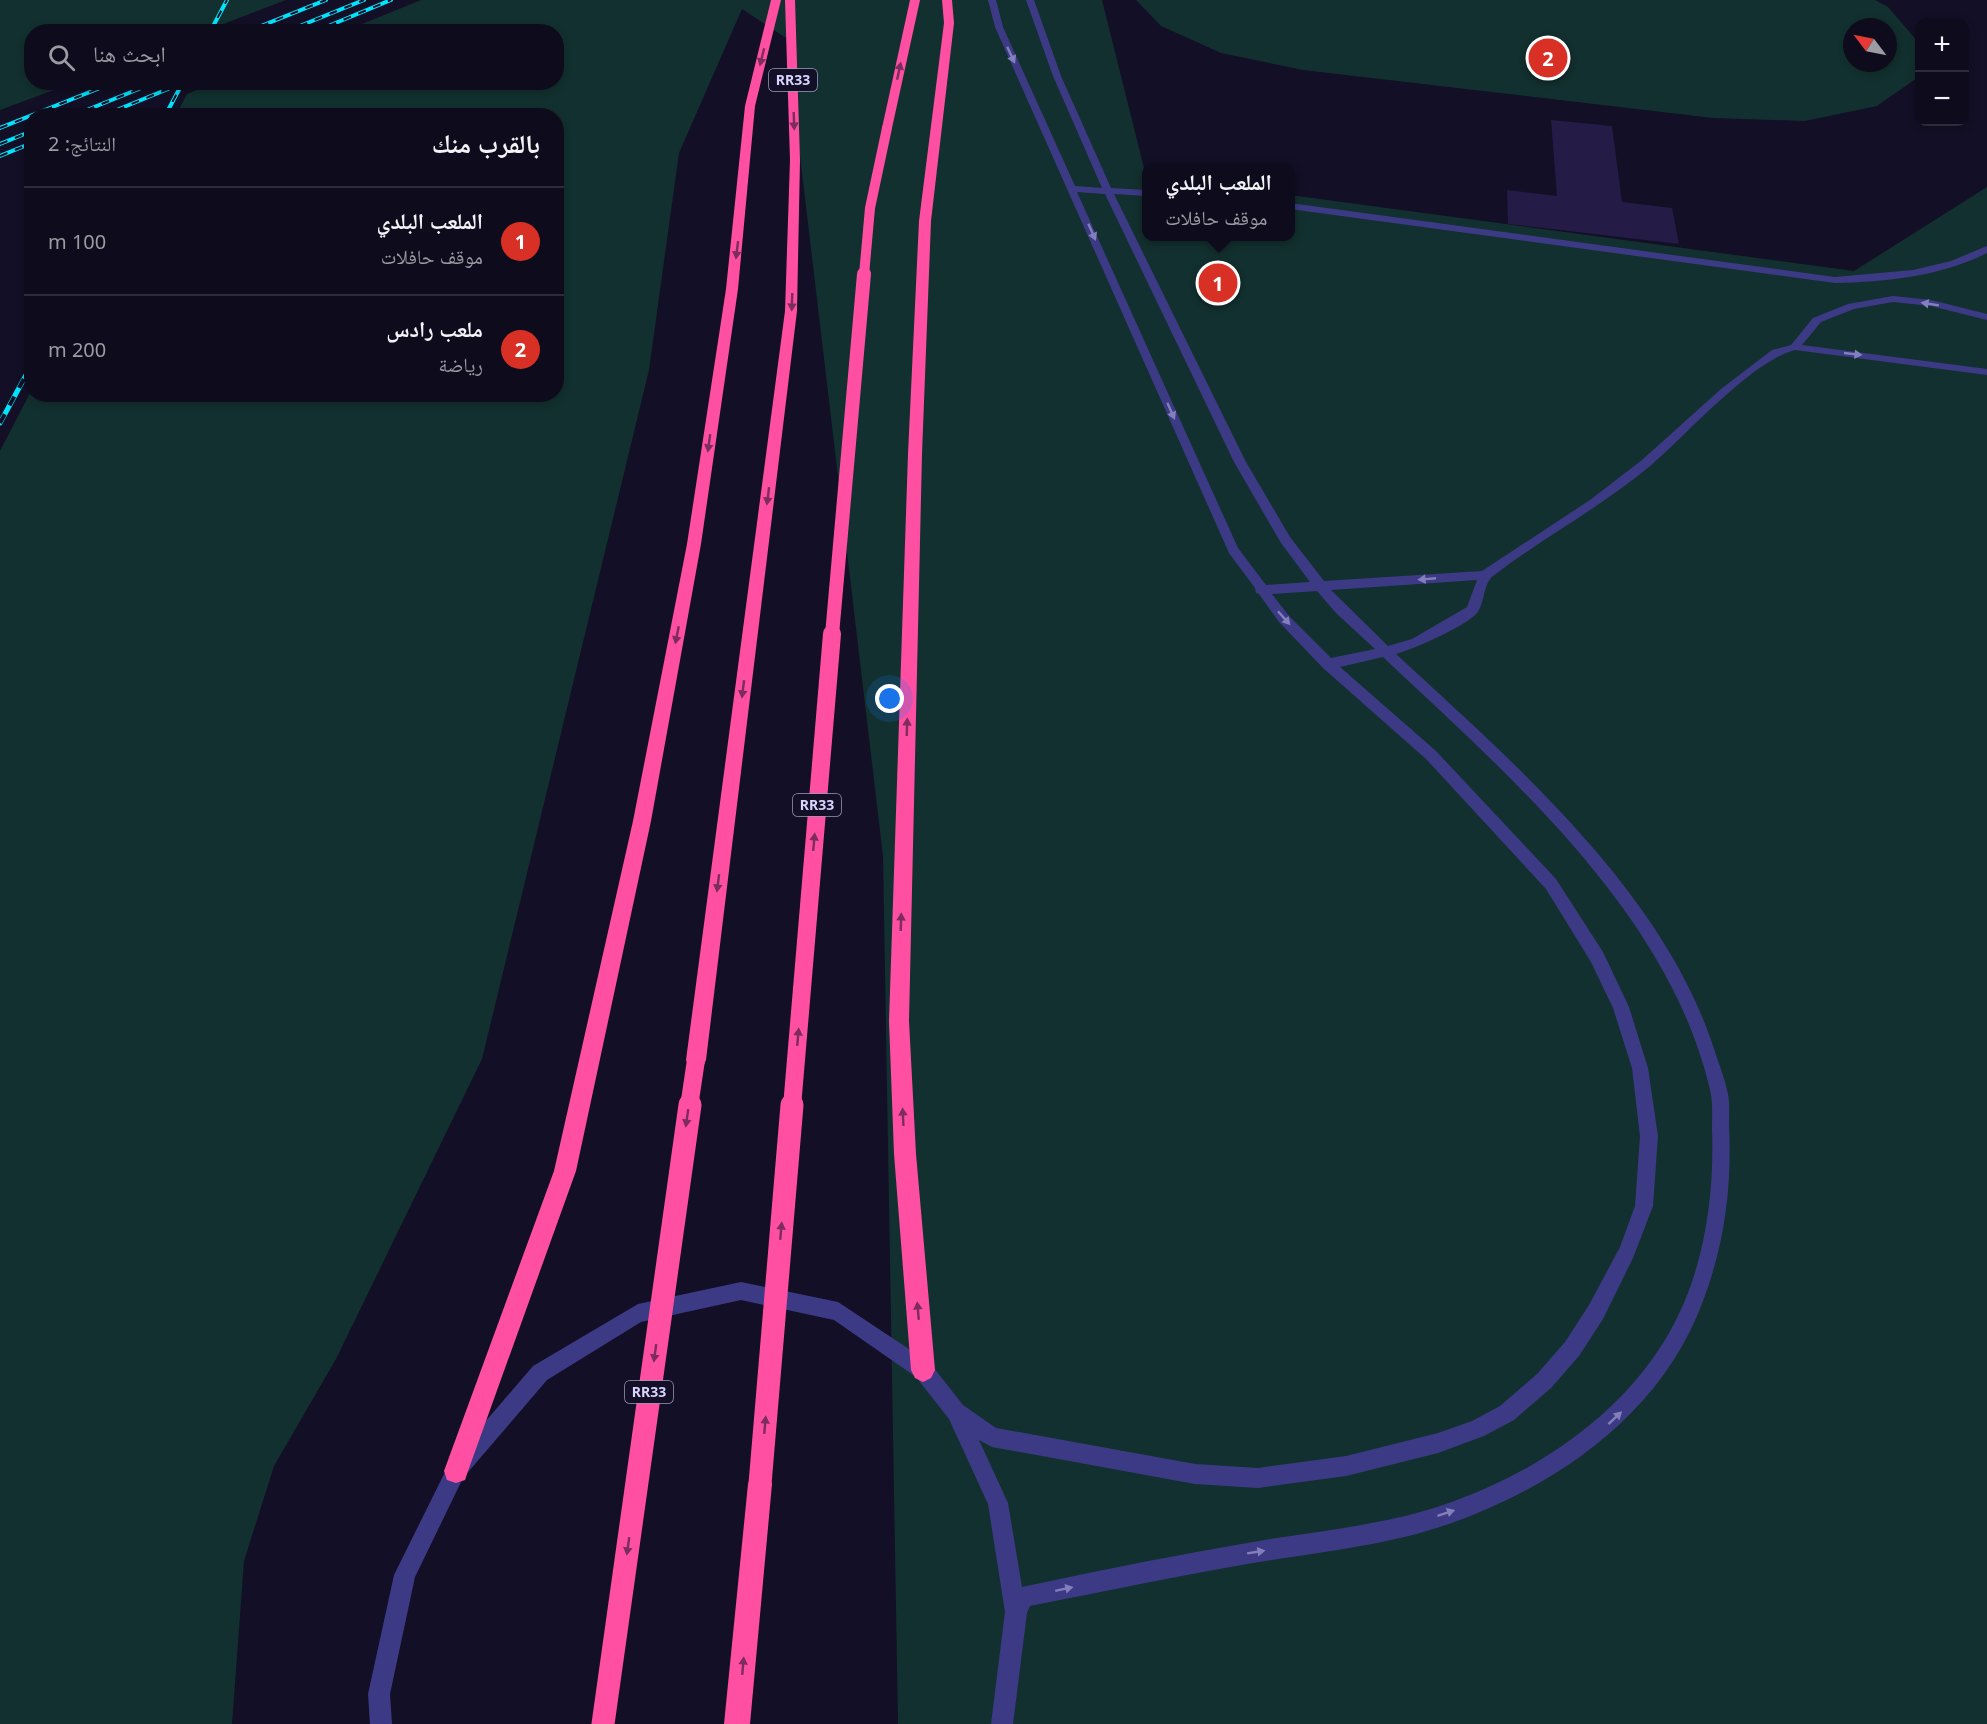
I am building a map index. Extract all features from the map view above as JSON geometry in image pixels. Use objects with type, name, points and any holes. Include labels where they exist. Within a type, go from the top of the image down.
[{"type":"highway","points":[[456,1471],[566,1171],[642,821],[696,532],[732,289],[750,106],[776,0]]},
{"type":"highway","name":"RR33","points":[[603,1724],[696,1060],[791,311],[795,160],[790,0]]},
{"type":"highway","name":"RR33","points":[[737,1724],[761,1472],[850,418],[870,208],[915,0]]},
{"type":"highway","points":[[923,1370],[905,1154],[899,1021],[924,233],[949,23],[947,0]]},
{"type":"street","points":[[957,1412],[992,1437],[1195,1474],[1258,1478],[1291,1475],[1395,1455],[1477,1429],[1508,1413],[1529,1394],[1572,1349],[1596,1312],[1627,1252],[1644,1206],[1649,1136],[1640,1068],[1621,1007],[1597,957],[1551,884],[1431,755],[1328,664],[1284,619],[1260,590],[1233,550],[999,27],[992,0]]},
{"type":"street","points":[[1016,1612],[1023,1597],[1380,1530],[1458,1509],[1556,1463],[1609,1423],[1643,1391],[1695,1305],[1713,1242],[1723,1178],[1719,1093],[1701,1032],[1685,993],[1658,947],[1617,891],[1563,825],[1318,585],[1275,525],[1247,475],[1108,190],[1041,36],[1030,0]]},
{"type":"street","points":[[1073,189],[1142,193]]},
{"type":"street","points":[[1295,207],[1835,280],[1857,280],[1927,269],[1974,257],[1987,249]]},
{"type":"street","points":[[1795,347],[1817,320],[1852,306],[1893,299],[1932,303],[1987,317]]},
{"type":"street","points":[[1260,590],[1318,585],[1381,584],[1485,575],[1594,503],[1646,463],[1725,391],[1776,352],[1795,347],[1987,372]]},
{"type":"street","points":[[1328,664],[1416,643],[1472,610],[1485,575]]},
{"type":"street","points":[[381,1724],[379,1694],[405,1575],[456,1471],[540,1373],[638,1313],[741,1291],[838,1311],[923,1370],[957,1412],[998,1503],[1016,1612],[1002,1724]]},
{"type":"green space","points":[[0,0],[286,0],[223,24],[24,24],[24,90],[54,90],[0,110]]},
{"type":"green space","points":[[421,0],[1102,0],[1143,163],[1142,241],[1295,241],[1295,196],[1854,271],[1987,187],[1987,1724],[898,1724],[883,856],[786,38],[742,9],[679,153],[649,370],[482,1059],[336,1359],[274,1466],[244,1561],[232,1724],[0,1724],[0,451],[25,402],[564,402],[564,108],[180,108],[187,94],[197,90],[564,90],[564,24],[362,24]]},
{"type":"green space","points":[[1136,0],[1875,0],[1888,7],[1915,38],[1915,79],[1877,106],[1805,121],[1713,118],[1303,70],[1221,53],[1161,26]]},
{"type":"building","points":[[1551,120],[1612,126],[1622,202],[1672,208],[1679,244],[1508,224],[1507,190],[1557,196]]},
{"type":"railway","points":[[214,24],[227,0]]},
{"type":"railway","points":[[266,24],[326,0]]},
{"type":"railway","points":[[305,24],[364,0]]},
{"type":"railway","points":[[333,24],[391,0]]},
{"type":"railway","points":[[50,108],[95,90]]},
{"type":"railway","points":[[92,108],[136,90]]},
{"type":"railway","points":[[122,108],[165,90]]},
{"type":"railway","points":[[169,108],[179,90]]},
{"type":"railway","points":[[0,128],[24,118]]},
{"type":"railway","points":[[0,144],[24,134]]},
{"type":"railway","points":[[0,156],[24,146]]},
{"type":"railway","points":[[0,423],[24,379]]},
{"type":"place","name":"ملعب رادس","points":[[1548,58]]},
{"type":"place","name":"الملعب البلدي","points":[[1218,283]]}]
